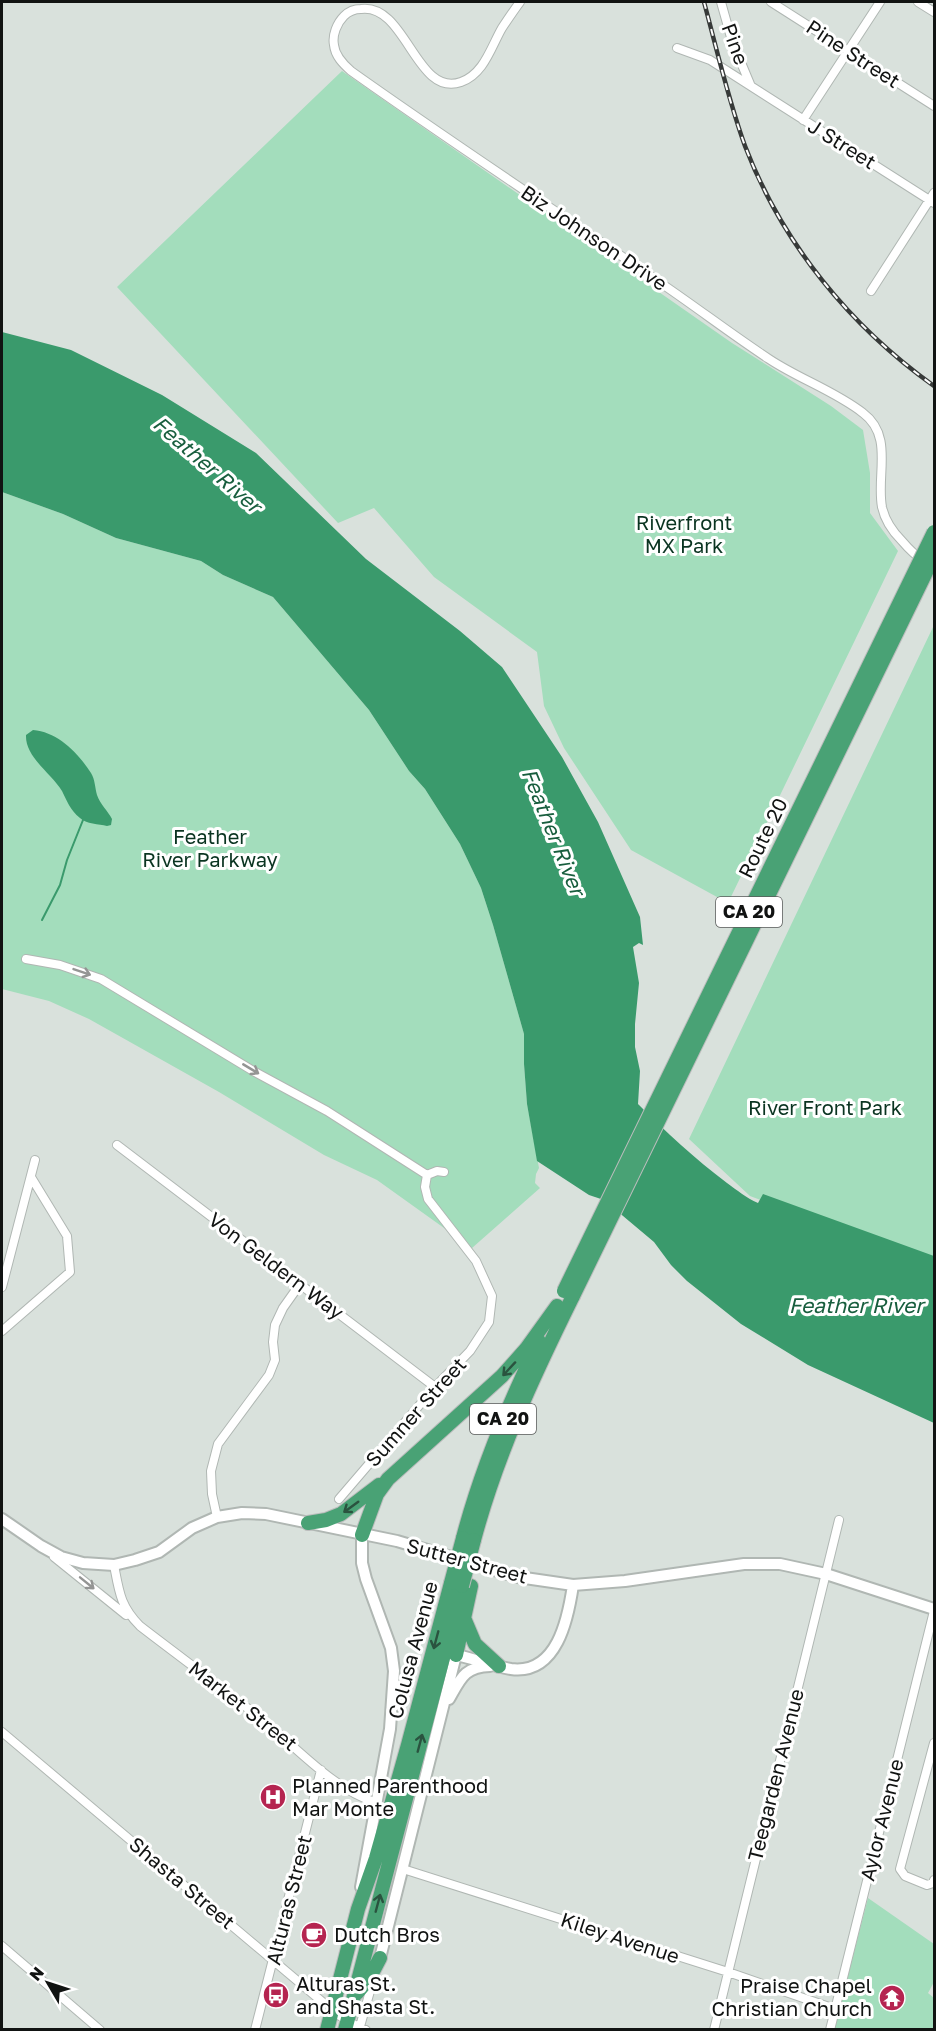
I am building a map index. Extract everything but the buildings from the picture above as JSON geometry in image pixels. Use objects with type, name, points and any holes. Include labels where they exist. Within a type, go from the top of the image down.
[{"type":"highway","name":"Route 20","points":[[568,1293],[934,532]]},
{"type":"highway","name":"Route 20","points":[[568,1293],[934,556]]},
{"type":"highway","name":"Colusa Avenue","points":[[472,1540],[479,1484],[497,1433],[557,1306],[568,1293]]},
{"type":"highway","name":"Colusa Avenue","points":[[355,2027],[354,1996],[472,1540],[514,1421],[568,1293]]},
{"type":"highway","points":[[308,1523],[326,1520],[341,1514],[388,1479],[502,1376],[526,1349],[557,1306]]},
{"type":"highway","points":[[362,1535],[377,1494],[388,1479]]},
{"type":"highway","name":"Colusa Avenue","points":[[327,2030],[358,1909],[376,1858],[405,1755],[461,1585]]},
{"type":"highway","points":[[456,1655],[464,1618],[461,1585]]},
{"type":"highway","points":[[464,1618],[475,1644],[499,1666]]},
{"type":"highway","points":[[354,1996],[369,1979],[380,1958]]},
{"type":"main road","name":"Sutter Street","points":[[114,1565],[159,1552],[192,1528],[218,1517],[242,1513],[266,1514],[397,1541],[518,1577],[573,1585],[625,1581],[744,1564],[780,1564],[826,1574],[934,1610]]},
{"type":"main road","name":"Market Street","points":[[2,1522],[61,1557],[83,1563],[114,1565]]},
{"type":"main road","points":[[358,1909],[366,1854],[390,1730],[394,1671],[391,1648],[362,1563],[362,1535]]},
{"type":"main road","points":[[380,1958],[456,1655],[513,1669],[532,1667],[542,1662],[562,1635],[570,1609],[573,1585]]},
{"type":"main road","points":[[443,1709],[463,1675],[468,1671],[476,1667],[499,1666]]},
{"type":"street","name":"Biz Johnson Drive","points":[[520,2],[483,64],[468,78],[454,84],[445,82],[421,65],[393,23],[375,9],[365,8],[346,14],[334,33],[333,45],[337,56],[351,71],[464,151],[666,286],[769,359],[839,397],[866,415],[877,429],[881,444],[881,497],[891,530],[917,556],[934,565]]},
{"type":"street","name":"Pine","points":[[721,2],[732,41],[751,85]]},
{"type":"street","name":"Pine Street","points":[[771,2],[934,106]]},
{"type":"street","points":[[803,120],[880,2]]},
{"type":"street","points":[[918,2],[934,12]]},
{"type":"street","name":"J Street","points":[[677,48],[705,57],[803,120],[933,198]]},
{"type":"street","points":[[871,291],[933,198]]},
{"type":"street","points":[[26,959],[60,965],[101,979],[255,1072],[327,1111],[427,1175],[437,1171],[444,1172]]},
{"type":"street","name":"Von Geldern Way","points":[[117,1145],[435,1387]]},
{"type":"street","points":[[2,1287],[35,1160]]},
{"type":"street","name":"Sumner Street","points":[[339,1499],[435,1387],[470,1351],[489,1322],[492,1296],[476,1261],[428,1199],[425,1187],[427,1175]]},
{"type":"street","points":[[2,1332],[70,1272],[68,1236],[31,1177]]},
{"type":"street","points":[[218,1517],[212,1494],[211,1471],[218,1444],[269,1375],[274,1360],[275,1325],[283,1308],[300,1284]]},
{"type":"street","name":"Teegarden Avenue","points":[[714,2030],[839,1520]]},
{"type":"street","name":"Market Street","points":[[41,1546],[140,1626],[261,1718],[321,1770],[351,1793],[376,1803]]},
{"type":"street","name":"Market Street","points":[[114,1565],[120,1599],[128,1614],[140,1626]]},
{"type":"street","name":"Aylor Avenue","points":[[830,2030],[934,1610]]},
{"type":"street","name":"Shasta Street","points":[[2,1732],[355,2027]]},
{"type":"street","points":[[934,1743],[900,1869],[905,1876],[927,1885],[933,1883],[934,1880]]},
{"type":"street","name":"Alturas Street","points":[[255,2030],[321,1770]]},
{"type":"street","name":"Kiley Avenue","points":[[403,1869],[728,1972],[835,2009]]},
{"type":"street","points":[[2,1946],[91,2026],[100,2030]]},
{"type":"street","points":[[355,2027],[380,1958]]},
{"type":"green space","name":"Riverfront MX Park","points":[[342,71],[732,343],[831,406],[863,430],[870,473],[870,513],[898,551],[728,903],[631,850],[564,748],[544,706],[537,652],[434,577],[374,508],[338,523],[117,287]]},
{"type":"green space","name":"Feather River Parkway","points":[[2,492],[63,514],[116,538],[201,561],[223,575],[273,597],[369,710],[409,771],[425,789],[460,844],[481,888],[524,1034],[527,1104],[539,1168],[535,1183],[540,1188],[472,1248],[377,1180],[324,1155],[219,1092],[89,1019],[49,1001],[2,989]]},
{"type":"green space","name":"River Front Park","points":[[934,625],[934,1264],[750,1196],[689,1139]]},
{"type":"green space","points":[[868,1898],[934,1944],[934,1982],[928,1993],[934,1998],[934,2029],[834,2030]]},
{"type":"water","name":"Feather River","points":[[2,332],[71,350],[162,395],[256,453],[366,559],[460,631],[502,667],[562,757],[598,822],[640,917],[643,945],[639,943],[633,947],[639,983],[635,1024],[635,1047],[640,1071],[638,1104],[704,1164],[754,1201],[758,1203],[763,1194],[934,1256],[934,1423],[808,1365],[741,1324],[687,1281],[671,1265],[654,1242],[604,1200],[589,1195],[537,1161],[527,1104],[524,1034],[493,925],[481,888],[460,844],[425,789],[409,771],[369,710],[273,597],[223,575],[201,561],[116,538],[63,514],[2,492]]},
{"type":"water","points":[[33,730],[59,739],[86,765],[92,775],[98,798],[112,819],[111,825],[86,822],[74,812],[62,791],[30,750],[26,735]]},
{"type":"waterway","points":[[42,920],[60,885],[83,820]]},
{"type":"railway","points":[[704,2],[745,146],[778,216],[799,249],[847,309],[874,337],[934,386]]},
{"type":"place","name":"Planned Parenthood Mar Monte","points":[[273,1797]]},
{"type":"place","name":"Dutch Bros","points":[[314,1935]]},
{"type":"place","name":"Alturas St. and Shasta St.","points":[[276,1995]]},
{"type":"place","name":"Praise Chapel Christian Church","points":[[892,1998]]}]
